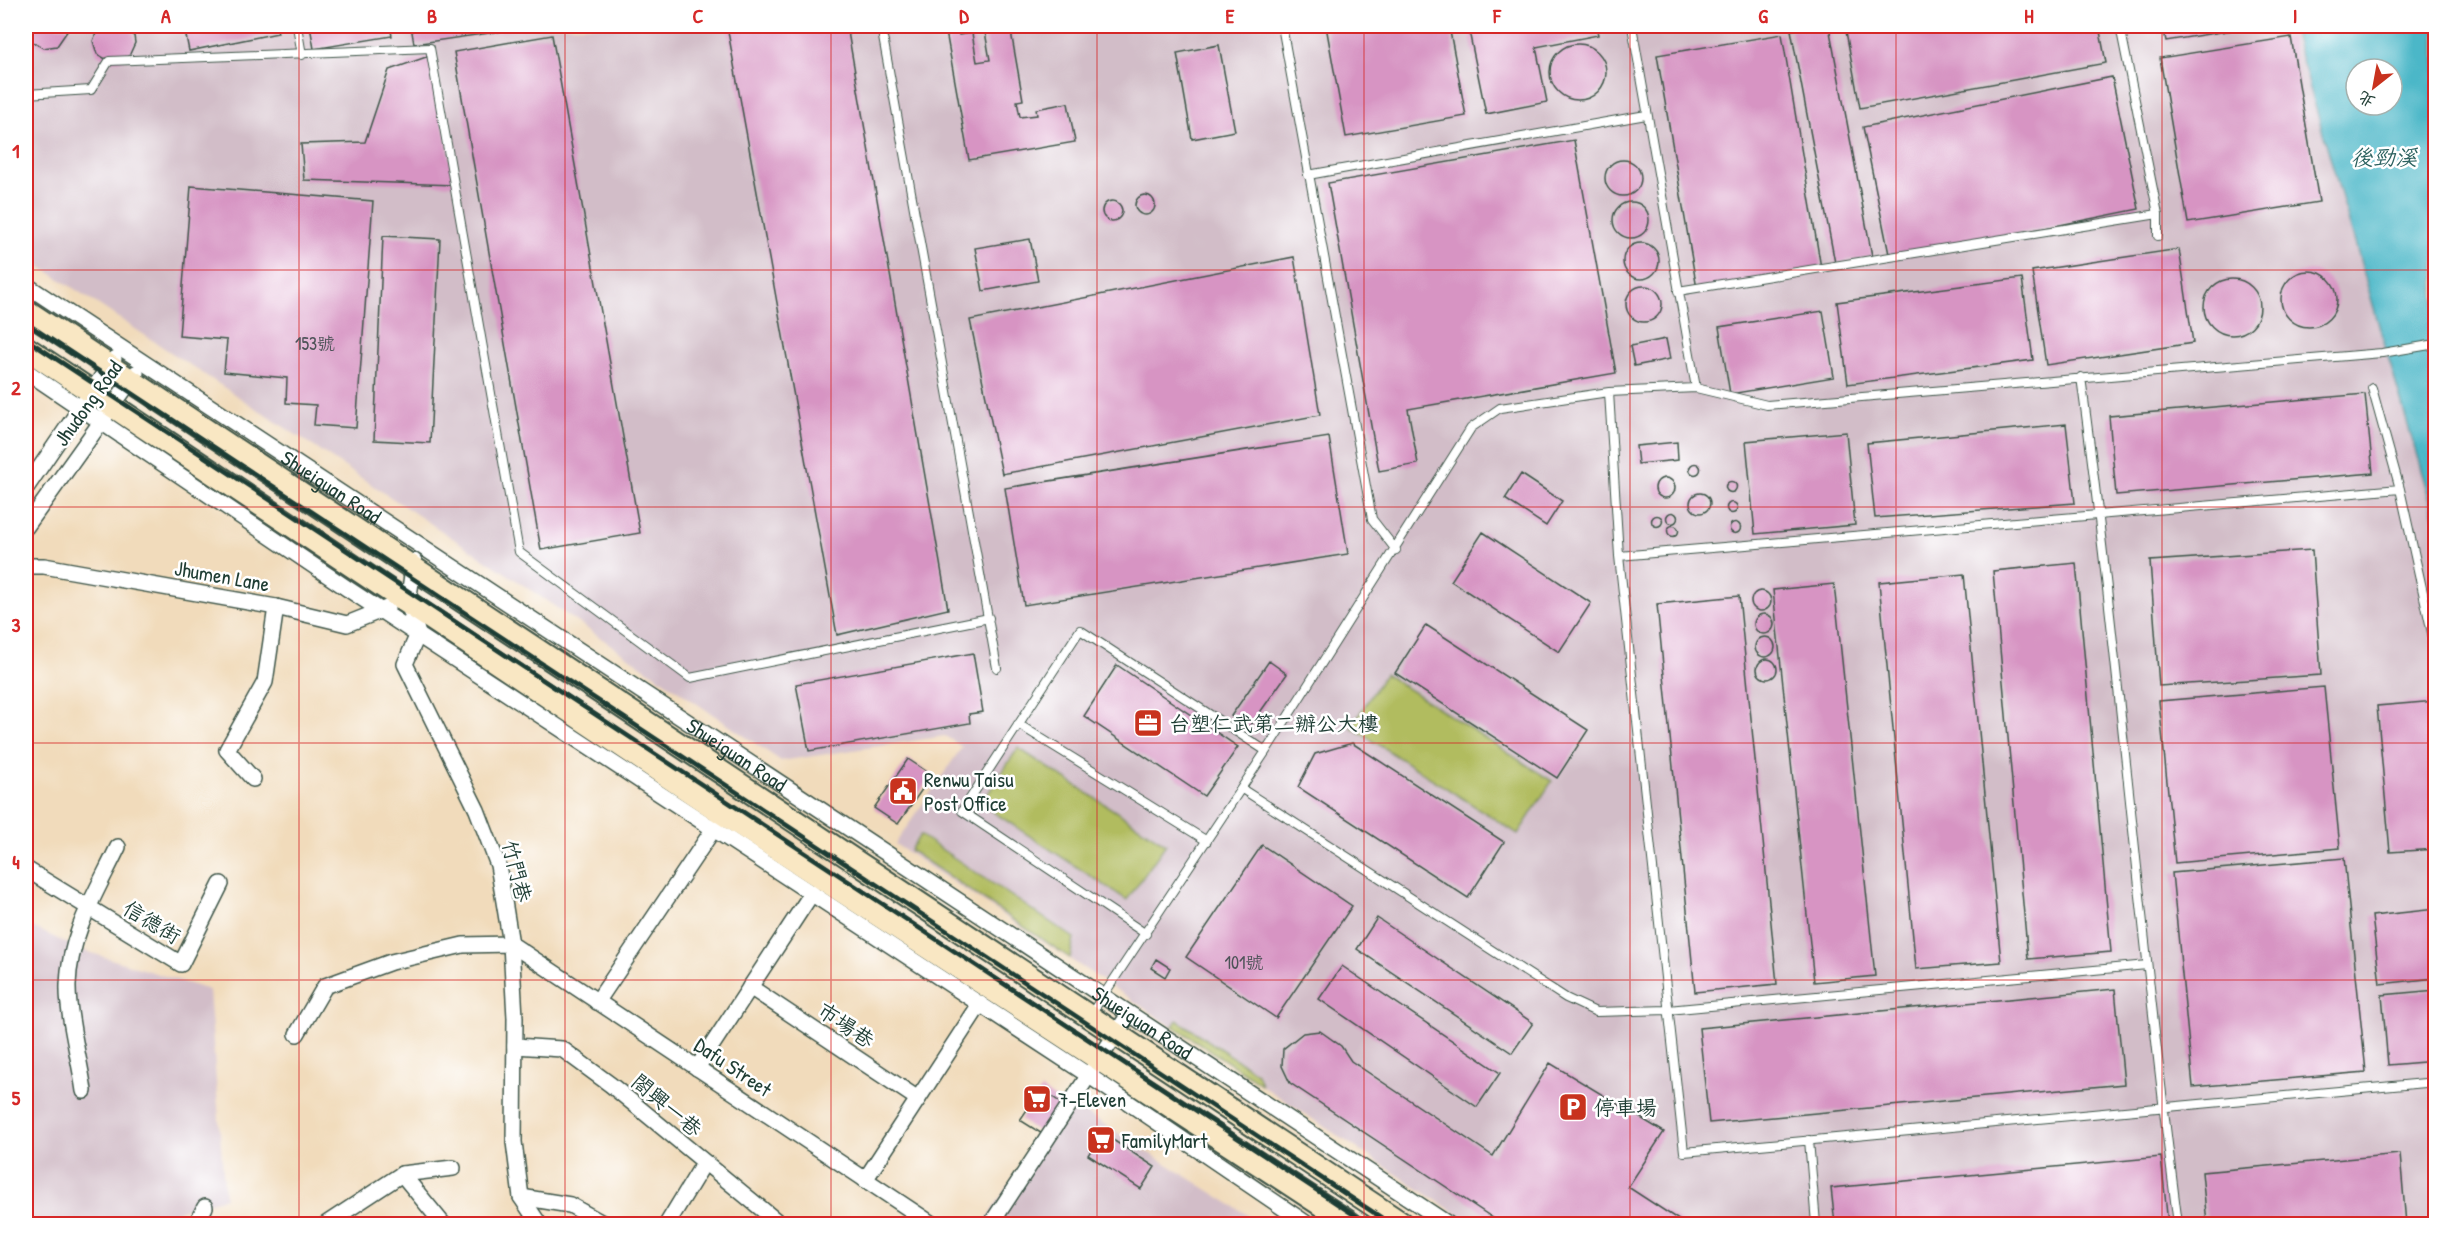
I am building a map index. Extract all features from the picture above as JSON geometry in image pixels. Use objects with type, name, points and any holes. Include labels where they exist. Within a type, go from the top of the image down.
[{"type":"street","name":"Shueiguan Road","points":[[26,285],[137,372],[417,556],[1103,997],[1449,1224]]},
{"type":"street","name":"Shueiguan Road","points":[[26,311],[115,357]]},
{"type":"street","points":[[26,348],[86,399],[408,603],[719,821],[812,893],[980,1004],[1094,1067],[1307,1224]]},
{"type":"street","name":"Jhudong Road","points":[[26,488],[115,357]]},
{"type":"street","points":[[26,371],[86,399]]},
{"type":"street","name":"Jhudong Road","points":[[26,527],[137,372]]},
{"type":"street","points":[[107,413],[379,609],[719,821],[1094,1067],[1351,1224]]},
{"type":"street","name":"Shueiguan Road","points":[[417,556],[1089,1018],[1402,1224]]},
{"type":"street","points":[[417,556],[408,603],[418,634]]},
{"type":"street","name":"Jhumen Lane","points":[[26,566],[44,566],[276,607],[347,624],[379,609],[408,603]]},
{"type":"street","points":[[253,779],[226,750],[265,682],[276,607]]},
{"type":"street","name":"竹門巷","points":[[418,634],[405,664],[477,810],[498,865],[511,944],[515,1046],[514,1142],[521,1197],[539,1224]]},
{"type":"street","points":[[597,1002],[719,821]]},
{"type":"street","points":[[84,1091],[68,987],[81,921],[118,847]]},
{"type":"street","name":"信德街","points":[[26,869],[181,964],[221,884]]},
{"type":"street","points":[[697,1068],[812,893]]},
{"type":"street","points":[[297,1034],[326,986],[392,962],[463,945],[511,944]]},
{"type":"street","name":"Dafu Street","points":[[511,944],[932,1224]]},
{"type":"street","name":"市場巷","points":[[750,987],[918,1099]]},
{"type":"street","points":[[865,1180],[980,1004]]},
{"type":"street","points":[[991,1224],[1129,1014]]},
{"type":"street","name":"閤興一巷","points":[[515,1046],[562,1049],[611,1085],[778,1224]]},
{"type":"street","points":[[667,1224],[704,1163]]},
{"type":"street","points":[[326,1224],[402,1174],[453,1168]]},
{"type":"street","points":[[402,1174],[443,1224]]},
{"type":"street","points":[[521,1197],[570,1205],[604,1224]]},
{"type":"street","points":[[196,1224],[204,1207]]},
{"type":"lane","points":[[297,26],[302,55]]},
{"type":"lane","points":[[881,26],[998,668]]},
{"type":"lane","points":[[1282,26],[1372,519],[1396,550]]},
{"type":"lane","points":[[1633,26],[1646,115],[1696,388]]},
{"type":"lane","points":[[2120,26],[2158,214],[2158,236]]},
{"type":"lane","points":[[26,94],[91,90],[109,61],[302,55],[429,48],[519,552],[690,678],[989,618]]},
{"type":"lane","points":[[1308,175],[1646,115]]},
{"type":"lane","points":[[1678,291],[2158,214]]},
{"type":"lane","points":[[1089,1018],[1242,789],[1396,550],[1470,428],[1500,408],[1609,392],[1696,388],[1767,405],[2081,376],[2382,353],[2436,344]]},
{"type":"lane","points":[[2081,376],[2099,515],[2147,965],[2178,1224]]},
{"type":"lane","points":[[2372,388],[2400,489],[2436,651]]},
{"type":"lane","points":[[1609,392],[1619,556],[1684,1152],[2436,1082]]},
{"type":"lane","points":[[1619,556],[2400,489]]},
{"type":"lane","points":[[1146,934],[962,811],[1017,724],[1080,630],[1266,751]]},
{"type":"lane","points":[[1017,724],[1207,842]]},
{"type":"lane","points":[[1242,789],[1566,998],[1596,1012],[1668,1010],[2147,965]]},
{"type":"lane","points":[[1809,1140],[1816,1224]]},
{"type":"shaded area","points":[[26,26],[2435,26],[2435,1224],[1472,1224],[895,844],[962,747],[945,736],[781,761],[513,578],[26,257]]},
{"type":"shaded area","points":[[26,924],[79,949],[209,990],[225,1198],[132,1224],[26,1224]]},
{"type":"shaded area","points":[[1064,1099],[1262,1224],[983,1224]]},
{"type":"green space","points":[[1385,674],[1552,781],[1518,834],[1351,727]]},
{"type":"green space","points":[[1018,748],[1166,844],[1127,900],[981,804]]},
{"type":"green space","points":[[920,835],[1074,938],[1070,958],[910,850]]},
{"type":"green space","points":[[1177,1020],[1257,1073],[1261,1084],[1173,1026]]},
{"type":"water","name":"後勁溪","points":[[2292,26],[2435,26],[2435,518]]},
{"type":"building","points":[[27,26],[68,26],[68,30],[57,46],[43,48],[31,41]]},
{"type":"building","points":[[99,26],[128,26],[135,43],[129,56],[123,60],[109,61],[97,54],[93,41]]},
{"type":"building","points":[[184,26],[276,26],[278,33],[189,51]]},
{"type":"building","points":[[310,26],[390,26],[392,36],[314,49]]},
{"type":"building","points":[[411,26],[531,26],[531,27],[414,44]]},
{"type":"building","points":[[727,26],[847,26],[948,609],[837,635]]},
{"type":"building","points":[[945,26],[957,26],[959,35],[972,33],[977,62],[990,60],[984,26],[1010,26],[1023,100],[1017,101],[1020,117],[1037,115],[1036,109],[1068,103],[1075,142],[969,160]]},
{"type":"building","points":[[1326,26],[1449,26],[1466,116],[1346,137]]},
{"type":"building","points":[[1468,26],[1596,26],[1598,35],[1536,47],[1547,102],[1486,114]]},
{"type":"building","points":[[1829,26],[1872,256],[1835,263],[1791,30]]},
{"type":"building","points":[[1845,26],[2099,26],[2106,63],[1860,108]]},
{"type":"building","points":[[2163,26],[2251,26],[2251,27],[2166,41]]},
{"type":"building","points":[[1782,34],[1821,268],[1697,289],[1657,55]]},
{"type":"building","points":[[552,35],[640,533],[541,550],[454,52]]},
{"type":"building","points":[[2291,37],[2319,202],[2188,223],[2160,58]]},
{"type":"building","points":[[1572,44],[1584,44],[1594,48],[1602,56],[1606,72],[1602,88],[1594,96],[1584,100],[1572,100],[1562,96],[1554,88],[1550,78],[1550,66],[1554,56],[1562,48]]},
{"type":"building","points":[[1219,45],[1235,131],[1192,139],[1177,53]]},
{"type":"building","points":[[429,56],[455,185],[304,180],[301,144],[365,142],[389,70]]},
{"type":"building","points":[[2112,77],[2139,209],[1890,259],[1863,127]]},
{"type":"building","points":[[1574,140],[1616,373],[1408,409],[1418,464],[1379,471],[1328,183]]},
{"type":"building","points":[[1623,160],[1635,166],[1641,178],[1635,190],[1623,196],[1611,190],[1605,178],[1611,166]]},
{"type":"building","points":[[191,186],[373,201],[356,428],[314,425],[316,405],[286,403],[287,378],[224,372],[227,340],[179,336]]},
{"type":"building","points":[[1145,195],[1152,198],[1155,205],[1152,212],[1145,215],[1138,212],[1135,205],[1138,198]]},
{"type":"building","points":[[1112,201],[1119,204],[1122,211],[1119,218],[1112,221],[1105,218],[1102,211],[1105,204]]},
{"type":"building","points":[[1631,202],[1643,208],[1649,220],[1643,232],[1631,238],[1619,232],[1613,220],[1619,208]]},
{"type":"building","points":[[383,236],[440,239],[430,443],[374,440]]},
{"type":"building","points":[[1030,239],[1038,281],[983,291],[975,248]]},
{"type":"building","points":[[1641,243],[1653,249],[1659,261],[1653,273],[1641,279],[1629,273],[1623,261],[1629,249]]},
{"type":"building","points":[[2179,249],[2193,343],[2046,365],[2032,271]]},
{"type":"building","points":[[1294,257],[1320,415],[1002,474],[970,320]]},
{"type":"building","points":[[2303,271],[2315,271],[2325,275],[2333,283],[2337,299],[2333,315],[2325,323],[2315,327],[2303,327],[2293,323],[2285,315],[2281,305],[2281,293],[2285,283],[2293,275]]},
{"type":"building","points":[[2022,278],[2033,360],[1848,384],[1837,302]]},
{"type":"building","points":[[2226,279],[2238,279],[2248,283],[2256,291],[2260,307],[2256,323],[2248,331],[2238,335],[2226,335],[2216,331],[2208,323],[2204,313],[2204,301],[2208,291],[2216,283]]},
{"type":"building","points":[[1644,286],[1656,292],[1662,304],[1656,316],[1644,322],[1632,316],[1626,304],[1632,292]]},
{"type":"building","points":[[1823,311],[1834,377],[1730,394],[1719,327]]},
{"type":"building","points":[[1666,339],[1670,359],[1634,366],[1630,346]]},
{"type":"building","points":[[2365,394],[2373,473],[2116,495],[2109,416]]},
{"type":"building","points":[[2066,424],[2075,503],[1875,518],[1867,443]]},
{"type":"building","points":[[1846,432],[1855,525],[1755,534],[1746,441]]},
{"type":"building","points":[[1329,437],[1348,554],[1024,605],[1005,488]]},
{"type":"building","points":[[1677,442],[1678,460],[1638,464],[1636,446]]},
{"type":"building","points":[[1695,463],[1701,469],[1695,475],[1689,469]]},
{"type":"building","points":[[1521,474],[1562,501],[1546,526],[1505,499]]},
{"type":"building","points":[[1665,478],[1672,481],[1675,488],[1672,495],[1665,498],[1658,495],[1655,488],[1658,481]]},
{"type":"building","points":[[1731,481],[1737,487],[1731,493],[1725,487]]},
{"type":"building","points":[[1700,493],[1707,496],[1710,503],[1707,510],[1700,513],[1693,510],[1690,503],[1693,496]]},
{"type":"building","points":[[1732,502],[1738,508],[1732,514],[1726,508]]},
{"type":"building","points":[[1672,512],[1678,518],[1672,524],[1666,518]]},
{"type":"building","points":[[1657,515],[1663,521],[1657,527],[1651,521]]},
{"type":"building","points":[[1735,522],[1741,528],[1735,534],[1729,528]]},
{"type":"building","points":[[1673,525],[1679,531],[1673,537],[1667,531]]},
{"type":"building","points":[[1483,532],[1591,603],[1559,652],[1451,581]]},
{"type":"building","points":[[2312,550],[2321,675],[2159,686],[2150,561]]},
{"type":"building","points":[[2076,563],[2111,952],[2028,959],[1993,571]]},
{"type":"building","points":[[1964,574],[2001,962],[1916,969],[1879,582]]},
{"type":"building","points":[[1834,584],[1875,976],[1814,982],[1773,590]]},
{"type":"building","points":[[1761,591],[1768,594],[1771,601],[1768,608],[1761,611],[1754,608],[1751,601],[1754,594]]},
{"type":"building","points":[[1739,596],[1777,984],[1695,992],[1657,604]]},
{"type":"building","points":[[1764,614],[1771,617],[1774,624],[1771,631],[1764,634],[1757,631],[1754,624],[1757,617]]},
{"type":"building","points":[[1426,625],[1588,730],[1557,778],[1395,673]]},
{"type":"building","points":[[1765,637],[1772,640],[1775,647],[1772,654],[1765,657],[1758,654],[1755,647],[1758,640]]},
{"type":"building","points":[[973,653],[983,712],[969,714],[970,723],[809,751],[796,684]]},
{"type":"building","points":[[1767,659],[1774,662],[1777,669],[1774,676],[1767,679],[1760,676],[1757,669],[1760,662]]},
{"type":"building","points":[[1269,661],[1287,674],[1249,728],[1231,716]]},
{"type":"building","name":"台塑仁武第二辦公大樓","points":[[1117,665],[1238,747],[1204,796],[1084,716]]},
{"type":"building","points":[[2324,687],[2340,848],[2175,863],[2159,701]]},
{"type":"building","points":[[2436,701],[2436,849],[2390,852],[2377,706]]},
{"type":"building","points":[[1352,743],[1504,842],[1468,898],[1298,787],[1315,754]]},
{"type":"building","name":"Renwu Taisu Post Office","points":[[908,759],[932,775],[898,824],[874,808]]},
{"type":"building","points":[[1262,845],[1352,906],[1276,1018],[1186,957]]},
{"type":"building","points":[[2344,858],[2366,1072],[2193,1087],[2172,873]]},
{"type":"building","points":[[2436,909],[2436,978],[2380,984],[2372,916]]},
{"type":"building","points":[[1377,918],[1533,1023],[1512,1053],[1357,949]]},
{"type":"building","points":[[1156,959],[1170,968],[1165,977],[1151,968]]},
{"type":"building","points":[[1342,966],[1500,1073],[1477,1107],[1319,999]]},
{"type":"building","points":[[2115,989],[2124,1084],[1709,1123],[1699,1028]]},
{"type":"building","points":[[2436,990],[2436,1061],[2388,1065],[2382,995]]},
{"type":"building","name":"停車場","points":[[1320,1031],[1341,1046],[1351,1061],[1493,1156],[1550,1063],[1664,1132],[1628,1187],[1685,1224],[1502,1224],[1290,1083],[1282,1066],[1283,1049],[1303,1033]]},
{"type":"building","points":[[1041,1089],[1067,1107],[1047,1137],[1020,1120]]},
{"type":"building","points":[[1102,1133],[1155,1167],[1141,1189],[1088,1155]]},
{"type":"building","points":[[2400,1154],[2406,1224],[2207,1224],[2202,1172]]},
{"type":"building","points":[[2161,1157],[2168,1224],[1835,1224],[1831,1188]]},
{"type":"railway","points":[[26,323],[1391,1224]]},
{"type":"railway","points":[[26,339],[1368,1224]]},
{"type":"place","name":"台塑仁武第二辦公大樓","points":[[1148,723]]},
{"type":"place","name":"Renwu Taisu Post Office","points":[[903,791]]},
{"type":"place","name":"7-Eleven","points":[[1037,1099]]},
{"type":"place","name":"停車場","points":[[1573,1107]]},
{"type":"place","name":"FamilyMart","points":[[1101,1140]]}]
